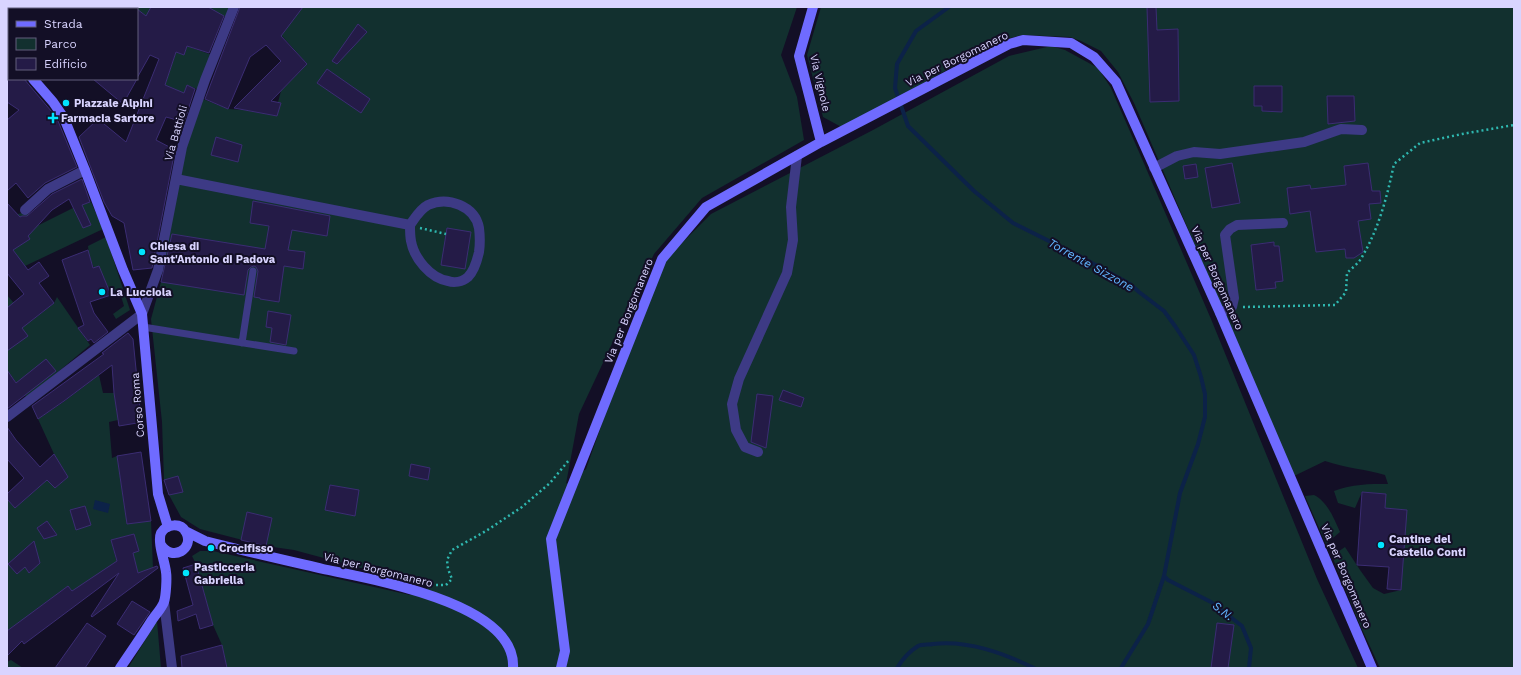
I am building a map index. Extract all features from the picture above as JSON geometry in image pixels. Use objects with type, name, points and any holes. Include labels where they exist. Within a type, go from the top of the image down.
[{"type":"main road","name":"Via Vignole","points":[[813,7],[799,56],[821,142]]},
{"type":"main road","name":"Via per Borgomanero","points":[[561,668],[565,651],[551,539],[662,259],[706,207],[821,142],[912,94],[1009,44],[1023,40],[1071,43],[1094,57],[1116,82],[1220,313],[1372,668]]},
{"type":"main road","points":[[33,80],[53,102],[64,118],[122,270],[142,314]]},
{"type":"main road","name":"Corso Roma","points":[[142,314],[158,494],[177,528]]},
{"type":"main road","name":"Via per Borgomanero","points":[[177,528],[205,541],[408,588],[449,602],[484,620],[497,631],[508,646],[513,668]]},
{"type":"main road","points":[[120,668],[164,602],[167,573],[160,536],[164,529],[177,528],[188,540],[187,544],[179,552],[167,573]]},
{"type":"main road","points":[[161,545],[167,552],[179,552],[205,541]]},
{"type":"street","name":"Via Battioli","points":[[142,314],[158,270],[182,147],[205,80],[234,7]]},
{"type":"street","points":[[1154,168],[1176,156],[1194,152],[1220,154],[1304,142],[1341,129],[1362,130]]},
{"type":"street","points":[[758,452],[746,447],[739,436],[736,430],[732,404],[739,379],[786,273],[793,240],[791,207],[797,156]]},
{"type":"street","points":[[25,210],[48,189],[85,170]]},
{"type":"street","points":[[176,179],[410,225]]},
{"type":"street","points":[[442,201],[458,203],[471,213],[479,227],[480,246],[477,262],[468,277],[455,283],[440,280],[428,271],[417,257],[411,241],[410,225],[416,216],[428,205],[442,201]]},
{"type":"street","points":[[1220,313],[1232,307],[1234,298],[1225,235],[1230,229],[1237,225],[1283,223]]},
{"type":"street","points":[[7,417],[142,314]]},
{"type":"street","points":[[164,602],[172,668]]},
{"type":"lane","points":[[242,343],[253,271]]},
{"type":"lane","points":[[143,327],[294,351]]},
{"type":"path","points":[[1232,307],[1335,305],[1346,292],[1347,273],[1361,258],[1380,220],[1394,164],[1420,143],[1514,125]]},
{"type":"path","points":[[410,225],[446,234]]},
{"type":"path","points":[[452,580],[448,569],[447,560],[452,550],[486,531],[522,507],[550,483],[566,463],[574,456]]},
{"type":"green space","points":[[151,7],[147,17],[138,10],[138,8],[50,8]]},
{"type":"green space","points":[[205,7],[233,7],[228,18]]},
{"type":"green space","points":[[797,7],[781,55],[797,97],[804,140],[702,198],[654,254],[579,414],[566,484],[586,469],[610,401],[664,263],[711,214],[873,130],[1009,56],[1051,46],[1065,50],[1098,68],[1111,88],[1139,152],[1211,319],[1317,579],[1358,668],[227,668],[222,645],[213,625],[196,564],[192,556],[200,551],[213,551],[410,595],[431,587],[294,550],[266,546],[200,529],[181,517],[169,495],[164,480],[162,422],[151,319],[161,282],[180,172],[195,115],[203,99],[228,109],[245,110],[277,116],[281,103],[278,102],[281,91],[307,64],[257,8]]},
{"type":"green space","points":[[821,7],[1514,7],[1514,668],[1380,668],[1360,625],[1332,556],[1345,547],[1373,588],[1384,594],[1401,590],[1385,508],[1386,494],[1362,492],[1355,508],[1338,503],[1334,491],[1367,484],[1388,484],[1385,475],[1325,461],[1294,476],[1134,103],[1118,72],[1101,51],[1070,37],[1023,35],[1010,38],[988,47],[845,129],[823,117],[807,55]]},
{"type":"green space","points":[[187,46],[212,55],[199,90],[187,85],[184,93],[162,94],[176,52],[184,55]]},
{"type":"green space","points":[[91,202],[103,229],[25,266],[7,243],[7,224],[18,214],[26,212],[39,225],[73,208],[86,214],[82,205]]},
{"type":"green space","points":[[106,237],[130,310],[116,319],[113,314],[124,306],[120,293],[111,295],[93,266],[88,246]]},
{"type":"green space","points":[[7,295],[30,322],[54,303],[57,297],[90,345],[27,398],[7,370]]},
{"type":"green space","points":[[99,375],[103,393],[114,393],[118,420],[109,422],[112,458],[117,456],[127,524],[151,521],[153,568],[138,573],[133,553],[139,551],[134,534],[111,540],[117,563],[82,585],[79,600],[68,586],[7,632],[7,499],[15,508],[47,480],[55,488],[68,477],[54,454],[38,419]]},
{"type":"green space","points":[[1314,495],[1327,506],[1340,532],[1326,544],[1305,496]]},
{"type":"green space","points":[[157,621],[161,668],[128,668]]},
{"type":"green space","points":[[11,660],[23,668],[7,668],[7,662]]},
{"type":"water","points":[[95,500],[110,504],[108,513],[93,509]]},
{"type":"building","points":[[151,7],[208,7],[224,16],[209,53],[187,46],[184,55],[176,52],[165,85],[184,93],[187,85],[195,89],[184,122],[166,117],[156,140],[175,150],[152,268],[133,270],[124,223],[112,216],[104,202],[79,137],[98,119],[126,142],[159,59],[150,55],[138,76],[138,10],[146,16]]},
{"type":"building","points":[[240,7],[303,7],[281,36],[307,64],[271,101],[281,103],[277,116],[234,108],[281,61],[266,45],[250,57],[228,109],[205,99]]},
{"type":"building","points":[[1147,7],[1156,7],[1157,30],[1178,29],[1179,101],[1150,102]]},
{"type":"building","points":[[358,24],[367,32],[337,64],[332,61]]},
{"type":"building","points":[[327,69],[370,99],[361,113],[317,83]]},
{"type":"building","points":[[7,79],[25,80],[58,121],[77,167],[45,183],[28,198],[16,183],[7,191],[7,120],[19,110],[7,102]]},
{"type":"building","points":[[94,80],[136,80],[123,104]]},
{"type":"building","points":[[1254,86],[1282,86],[1282,112],[1262,111],[1262,106],[1254,106]]},
{"type":"building","points":[[1327,96],[1354,96],[1355,121],[1328,124]]},
{"type":"building","points":[[216,137],[242,145],[238,162],[211,155]]},
{"type":"building","points":[[1232,163],[1240,203],[1212,208],[1205,168]]},
{"type":"building","points":[[1368,163],[1372,191],[1380,191],[1381,203],[1369,204],[1371,219],[1358,221],[1363,252],[1354,258],[1346,258],[1345,249],[1316,252],[1310,211],[1290,214],[1287,188],[1310,185],[1311,189],[1346,185],[1344,166]]},
{"type":"building","points":[[1196,164],[1198,177],[1185,179],[1183,166]]},
{"type":"building","points":[[82,179],[90,202],[82,205],[91,225],[83,228],[69,199],[52,210],[28,236],[30,239],[13,250],[28,270],[39,262],[49,276],[39,283],[54,303],[22,328],[28,336],[7,351],[7,308],[24,294],[7,273],[7,203],[20,217],[27,216],[52,194]]},
{"type":"building","points":[[253,201],[330,216],[327,236],[292,230],[288,250],[305,252],[303,269],[284,266],[279,302],[254,297],[258,271],[254,266],[248,270],[244,295],[161,282],[172,234],[265,249],[269,226],[250,223]]},
{"type":"building","points":[[447,228],[471,232],[465,269],[441,265]]},
{"type":"building","points":[[1274,242],[1274,246],[1279,246],[1283,281],[1275,282],[1276,288],[1256,290],[1251,245]]},
{"type":"building","points":[[88,250],[93,268],[99,266],[111,295],[90,302],[94,313],[108,332],[94,343],[91,339],[88,341],[78,328],[84,325],[62,260]]},
{"type":"building","points":[[268,311],[291,315],[286,345],[270,342],[272,328],[266,327]]},
{"type":"building","points":[[128,333],[133,339],[141,419],[137,420],[137,423],[119,426],[114,393],[112,365],[38,419],[32,406],[104,354],[102,353]]},
{"type":"building","points":[[46,359],[56,371],[7,409],[7,370],[16,383]]},
{"type":"building","points":[[783,390],[804,398],[801,407],[779,400]]},
{"type":"building","points":[[757,394],[773,396],[766,448],[751,442]]},
{"type":"building","points":[[7,427],[16,440],[40,467],[54,454],[68,477],[55,488],[47,480],[15,508],[7,499],[7,494],[24,478],[7,459]]},
{"type":"building","points":[[141,452],[151,521],[127,524],[117,456]]},
{"type":"building","points":[[411,464],[430,468],[428,480],[409,476]]},
{"type":"building","points":[[178,476],[183,492],[169,495],[164,480]]},
{"type":"building","points":[[330,485],[359,490],[355,516],[325,510]]},
{"type":"building","name":"Cantine del Castello Conti","points":[[1362,492],[1386,494],[1385,508],[1407,510],[1401,590],[1387,589],[1389,567],[1357,565]]},
{"type":"building","points":[[85,506],[91,525],[76,530],[70,510]]},
{"type":"building","points":[[247,512],[272,518],[266,546],[241,540]]},
{"type":"building","points":[[47,521],[57,535],[44,539],[37,528]]},
{"type":"building","points":[[134,534],[139,551],[133,553],[138,573],[157,566],[158,568],[92,617],[91,616],[119,573],[24,644],[22,641],[7,656],[7,631],[68,586],[72,591],[117,561],[111,540]]},
{"type":"building","points":[[34,541],[40,563],[29,573],[25,567],[17,574],[8,564]]},
{"type":"building","points":[[196,564],[213,625],[200,629],[196,614],[178,621],[177,611],[193,605],[183,568]]},
{"type":"building","points":[[132,601],[150,612],[134,635],[117,624]]},
{"type":"building","points":[[87,623],[106,636],[85,668],[55,668]]},
{"type":"building","points":[[1217,623],[1234,625],[1228,668],[1211,668]]},
{"type":"building","points":[[222,645],[227,668],[182,668],[181,656]]},
{"type":"waterway","name":"Torrente Sizzone","points":[[949,7],[916,31],[897,64],[895,88],[908,126],[974,191],[1013,223],[1083,258],[1130,284],[1164,311],[1194,355],[1201,377],[1205,394],[1205,417],[1198,444],[1180,493],[1164,576],[1148,624],[1121,668]]},
{"type":"waterway","name":"S.N.","points":[[1164,576],[1168,580],[1211,602],[1242,626],[1251,648],[1249,668]]},
{"type":"waterway","name":"Torrente Sizzone","points":[[897,668],[906,656],[918,646],[946,643],[985,649],[1010,657],[1034,668]]},
{"type":"place","name":"Piazzale Alpini","points":[[66,103]]},
{"type":"place","name":"Farmacia Sartore","points":[[53,118]]},
{"type":"place","name":"Chiesa di Sant'Antonio di Padova","points":[[142,252]]},
{"type":"place","name":"La Lucciola","points":[[102,292]]},
{"type":"place","name":"Cantine del Castello Conti","points":[[1381,545]]},
{"type":"place","name":"Crocifisso","points":[[211,548]]},
{"type":"place","name":"Pasticceria Gabriella","points":[[186,573]]}]
